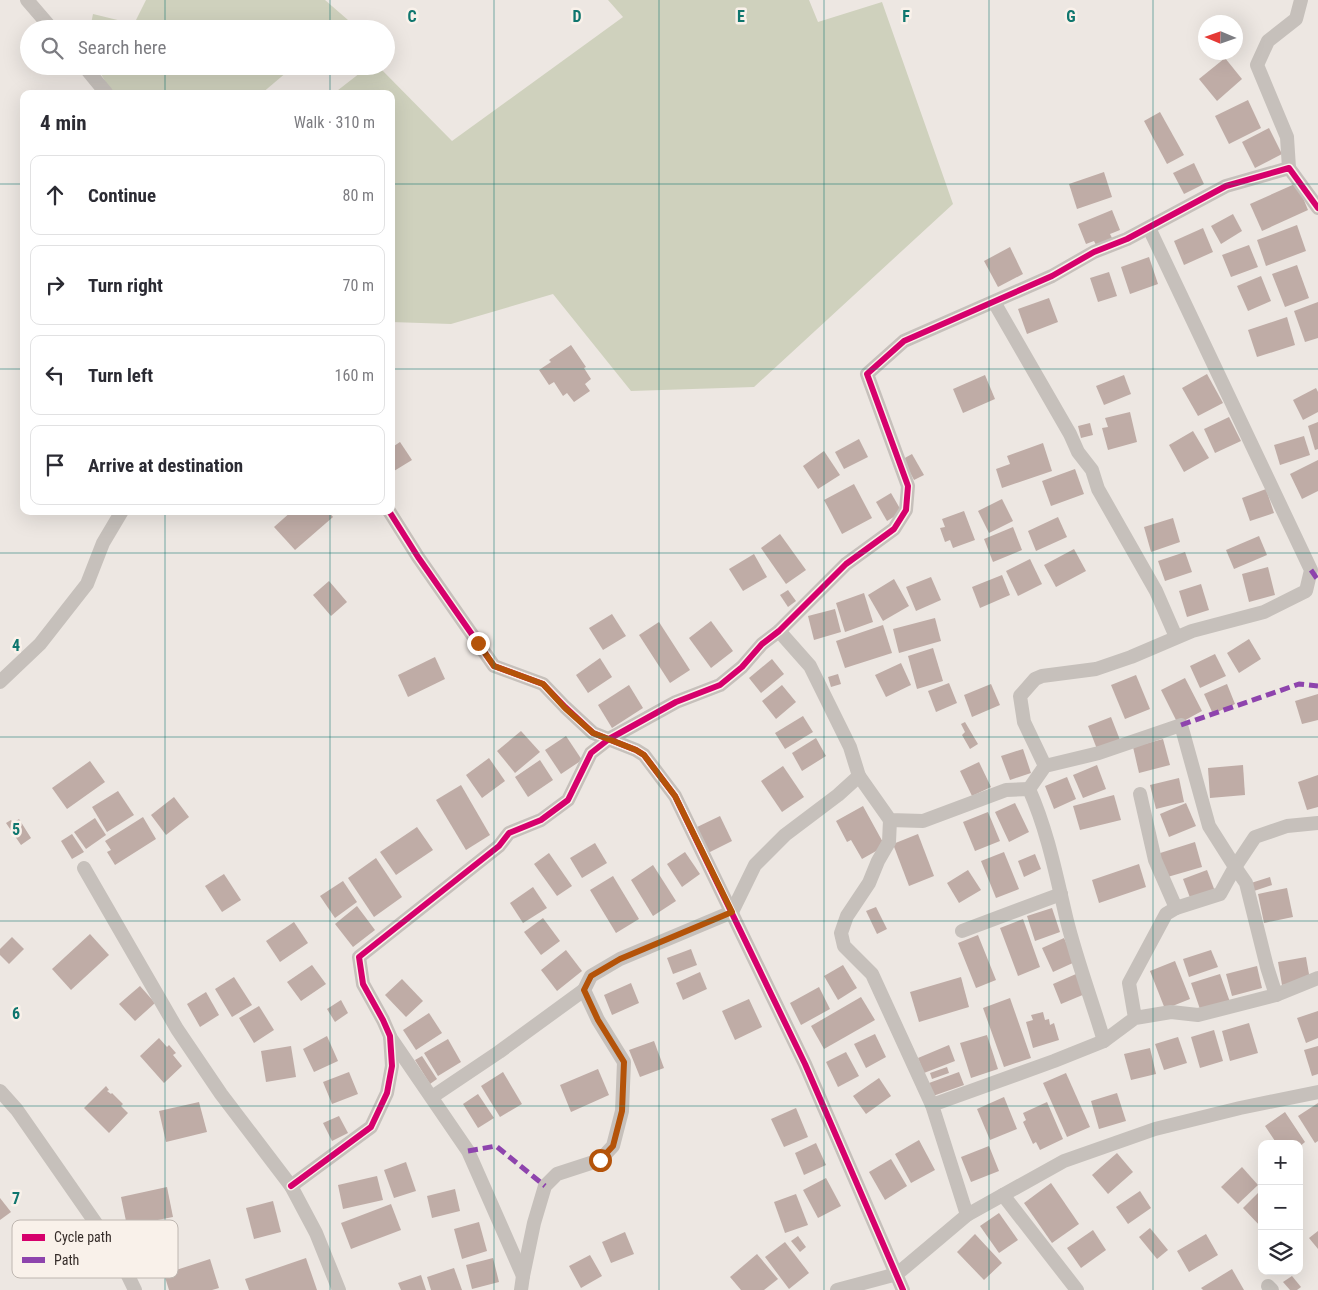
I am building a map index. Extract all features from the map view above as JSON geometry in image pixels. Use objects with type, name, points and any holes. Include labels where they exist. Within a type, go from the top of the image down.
[{"type":"street","points":[[27,0],[44,20]]},
{"type":"street","points":[[1301,0],[1296,18],[1268,41],[1257,65],[1286,137],[1289,168],[1318,208]]},
{"type":"street","points":[[91,75],[104,90]]},
{"type":"street","points":[[523,1276],[468,1151],[390,1036],[363,984],[359,957],[499,846],[509,833],[541,820],[568,800],[592,753],[610,739],[676,702],[720,685],[742,667],[762,644],[779,631],[846,564],[894,529],[906,510],[908,486],[867,374],[904,341],[1052,276],[1094,252],[1149,228],[1226,186],[1289,168]]},
{"type":"street","points":[[1044,766],[1024,722],[1020,696],[1035,679],[1042,676],[1096,669],[1131,657],[1176,637],[1264,612],[1306,591],[1311,570],[1149,228]]},
{"type":"street","points":[[994,302],[1070,434],[1078,452],[1092,470],[1098,489],[1156,591],[1176,637]]},
{"type":"street","points":[[0,682],[40,644],[87,584],[103,543],[120,515]]},
{"type":"street","points":[[392,515],[418,557],[494,666],[543,684],[565,708],[593,733],[644,755],[675,796],[805,1064],[898,1274],[903,1290]]},
{"type":"street","points":[[779,631],[810,666],[850,747],[859,776],[890,820],[889,842],[878,861],[869,883],[847,916],[841,933],[844,946],[872,974],[932,1105],[967,1215]]},
{"type":"street","points":[[1029,789],[1044,766],[1099,753],[1181,725],[1209,826],[1246,883],[1266,967],[1276,995]]},
{"type":"street","points":[[432,1097],[499,1052],[584,990],[591,976],[620,959],[732,912],[755,865],[785,835],[818,812],[859,776]]},
{"type":"street","points":[[890,820],[923,821],[1006,790],[1029,789]]},
{"type":"street","points":[[1029,789],[1039,811],[1052,852],[1068,922],[1104,1041]]},
{"type":"street","points":[[1140,794],[1155,860],[1176,908]]},
{"type":"street","points":[[1135,1018],[1129,983],[1166,914],[1176,908],[1220,894],[1235,867],[1255,838],[1287,826],[1318,823]]},
{"type":"street","points":[[84,868],[177,1028],[221,1094],[291,1186],[316,1232],[338,1290]]},
{"type":"street","points":[[962,931],[1061,894]]},
{"type":"street","points":[[932,1105],[1104,1041],[1135,1018],[1171,1012],[1198,1015],[1276,995],[1318,978]]},
{"type":"street","points":[[522,1290],[534,1223],[545,1186],[557,1174],[600,1160],[613,1146],[622,1111],[624,1062],[598,1020],[584,990]]},
{"type":"street","points":[[291,1186],[371,1127],[387,1093],[392,1066],[390,1036]]},
{"type":"street","points":[[0,1091],[17,1110],[94,1220]]},
{"type":"street","points":[[837,1290],[898,1274],[967,1215],[1064,1161],[1155,1129],[1240,1108],[1318,1092]]},
{"type":"street","points":[[0,1103],[17,1110]]},
{"type":"street","points":[[1003,1195],[1077,1290]]},
{"type":"street","points":[[129,1278],[135,1290]]},
{"type":"green space","points":[[146,0],[325,0],[348,20],[136,20]]},
{"type":"green space","points":[[608,0],[809,0],[818,22],[882,2],[953,204],[754,387],[631,391],[553,294],[451,324],[395,322],[395,90],[338,90],[357,75],[387,75],[452,141],[623,17]]},
{"type":"green space","points":[[93,14],[118,20],[92,20]]},
{"type":"green space","points":[[101,75],[283,75],[266,90],[111,90]]},
{"type":"building","points":[[1223,60],[1227,60],[1242,79],[1217,101],[1199,79]]},
{"type":"building","points":[[1248,100],[1261,128],[1229,144],[1215,116]]},
{"type":"building","points":[[1160,112],[1184,155],[1167,164],[1144,121]]},
{"type":"building","points":[[1269,128],[1282,154],[1255,168],[1242,142]]},
{"type":"building","points":[[1194,163],[1204,184],[1184,194],[1173,173]]},
{"type":"building","points":[[1104,172],[1112,197],[1077,209],[1069,184]]},
{"type":"building","points":[[1297,183],[1308,210],[1262,231],[1250,204]]},
{"type":"building","points":[[1112,210],[1120,230],[1110,234],[1112,238],[1096,245],[1094,241],[1086,244],[1078,224]]},
{"type":"building","points":[[1233,214],[1242,231],[1221,244],[1211,226]]},
{"type":"building","points":[[1297,225],[1306,251],[1266,266],[1257,240]]},
{"type":"building","points":[[1203,228],[1213,252],[1184,265],[1174,241]]},
{"type":"building","points":[[1249,245],[1258,267],[1231,277],[1222,255]]},
{"type":"building","points":[[1010,247],[1023,274],[998,287],[984,261]]},
{"type":"building","points":[[1149,257],[1158,284],[1130,294],[1121,267]]},
{"type":"building","points":[[1297,265],[1309,298],[1285,307],[1272,274]]},
{"type":"building","points":[[1109,272],[1117,296],[1098,302],[1090,278]]},
{"type":"building","points":[[1261,276],[1271,301],[1248,311],[1237,286]]},
{"type":"building","points":[[1049,298],[1058,322],[1027,334],[1018,309]]},
{"type":"building","points":[[1318,302],[1318,338],[1305,342],[1294,311]]},
{"type":"building","points":[[1287,317],[1295,345],[1257,357],[1248,330]]},
{"type":"building","points":[[571,345],[586,367],[584,368],[591,379],[585,384],[590,391],[574,402],[567,393],[563,396],[554,382],[549,385],[539,370],[551,362],[549,360]]},
{"type":"building","points":[[1207,374],[1223,403],[1198,416],[1182,388]]},
{"type":"building","points":[[985,375],[995,399],[963,413],[953,389]]},
{"type":"building","points":[[1124,375],[1131,394],[1104,405],[1096,386]]},
{"type":"building","points":[[1316,388],[1318,392],[1318,412],[1303,420],[1293,400]]},
{"type":"building","points":[[1130,412],[1137,442],[1108,450],[1102,428],[1108,427],[1105,418]]},
{"type":"building","points":[[1229,417],[1241,441],[1215,453],[1204,429]]},
{"type":"building","points":[[1318,422],[1318,449],[1315,450],[1308,426]]},
{"type":"building","points":[[1090,423],[1093,435],[1081,438],[1078,426]]},
{"type":"building","points":[[1193,431],[1209,458],[1184,472],[1169,445]]},
{"type":"building","points":[[1304,436],[1310,455],[1280,465],[1274,445]]},
{"type":"building","points":[[859,439],[868,457],[844,469],[835,452]]},
{"type":"building","points":[[400,442],[412,460],[395,470],[395,445]]},
{"type":"building","points":[[1043,443],[1052,471],[1002,488],[996,469],[1010,464],[1007,456]]},
{"type":"building","points":[[824,451],[840,475],[818,489],[803,466]]},
{"type":"building","points":[[912,454],[924,475],[914,480],[903,459]]},
{"type":"building","points":[[1318,460],[1318,491],[1302,499],[1290,474]]},
{"type":"building","points":[[1075,469],[1084,494],[1051,506],[1042,481]]},
{"type":"building","points":[[854,484],[872,518],[842,534],[824,500]]},
{"type":"building","points":[[1266,489],[1274,513],[1250,521],[1242,498]]},
{"type":"building","points":[[891,493],[902,512],[887,521],[876,502]]},
{"type":"building","points":[[1002,499],[1013,521],[989,533],[978,511]]},
{"type":"building","points":[[964,511],[975,540],[953,548],[950,540],[945,542],[940,528],[945,527],[942,519]]},
{"type":"building","points":[[288,515],[331,515],[333,517],[295,550],[274,527]]},
{"type":"building","points":[[1058,517],[1067,537],[1036,551],[1028,531]]},
{"type":"building","points":[[1173,518],[1180,542],[1151,552],[1144,527]]},
{"type":"building","points":[[1013,527],[1022,550],[993,562],[984,539]]},
{"type":"building","points":[[780,534],[806,570],[786,584],[761,548]]},
{"type":"building","points":[[1259,536],[1267,555],[1234,569],[1226,550]]},
{"type":"building","points":[[1074,549],[1086,571],[1056,587],[1044,565]]},
{"type":"building","points":[[1185,552],[1192,572],[1165,581],[1158,561]]},
{"type":"building","points":[[754,554],[767,577],[743,591],[729,569]]},
{"type":"building","points":[[1030,559],[1042,584],[1018,596],[1006,571]]},
{"type":"building","points":[[1268,567],[1275,595],[1249,602],[1242,574]]},
{"type":"building","points":[[1002,575],[1010,595],[980,608],[972,587]]},
{"type":"building","points":[[931,577],[941,600],[916,611],[906,587]]},
{"type":"building","points":[[894,579],[909,606],[883,621],[868,595]]},
{"type":"building","points":[[329,581],[347,602],[331,616],[313,595]]},
{"type":"building","points":[[1201,584],[1209,610],[1187,617],[1179,591]]},
{"type":"building","points":[[788,590],[796,601],[788,607],[780,595]]},
{"type":"building","points":[[864,593],[873,622],[845,632],[836,603]]},
{"type":"building","points":[[835,609],[841,632],[814,640],[808,616]]},
{"type":"building","points":[[612,614],[626,636],[603,650],[589,628]]},
{"type":"building","points":[[935,618],[941,641],[899,653],[893,629]]},
{"type":"building","points":[[711,621],[733,651],[711,668],[689,638]]},
{"type":"building","points":[[659,622],[690,670],[670,683],[639,635]]},
{"type":"building","points":[[883,625],[892,653],[845,668],[836,641]]},
{"type":"building","points":[[1249,639],[1261,659],[1239,673],[1227,653]]},
{"type":"building","points":[[933,648],[943,681],[917,689],[908,656]]},
{"type":"building","points":[[1215,654],[1226,676],[1200,688],[1190,666]]},
{"type":"building","points":[[435,657],[445,679],[408,697],[398,675]]},
{"type":"building","points":[[600,658],[612,677],[588,693],[576,675]]},
{"type":"building","points":[[772,659],[784,674],[761,693],[749,678]]},
{"type":"building","points":[[901,663],[911,685],[886,697],[875,675]]},
{"type":"building","points":[[838,674],[841,684],[831,687],[828,677]]},
{"type":"building","points":[[1136,675],[1150,709],[1125,719],[1111,685]]},
{"type":"building","points":[[1185,678],[1202,711],[1178,724],[1161,690]]},
{"type":"building","points":[[949,683],[957,703],[936,712],[928,691]]},
{"type":"building","points":[[991,684],[1000,705],[972,717],[964,695]]},
{"type":"building","points":[[1227,684],[1235,704],[1213,714],[1204,694]]},
{"type":"building","points":[[629,685],[643,708],[612,728],[598,705]]},
{"type":"building","points":[[782,685],[796,702],[776,719],[762,701]]},
{"type":"building","points":[[1318,694],[1318,720],[1302,724],[1295,701]]},
{"type":"building","points":[[803,716],[813,732],[785,749],[775,733]]},
{"type":"building","points":[[1111,717],[1120,740],[1097,749],[1088,726]]},
{"type":"building","points":[[965,722],[978,744],[970,749],[962,735],[965,732],[961,724]]},
{"type":"building","points":[[521,731],[540,752],[515,773],[497,751]]},
{"type":"building","points":[[566,736],[582,760],[561,774],[545,750]]},
{"type":"building","points":[[816,738],[826,756],[802,771],[792,753]]},
{"type":"building","points":[[1163,739],[1170,765],[1139,773],[1133,747]]},
{"type":"building","points":[[1023,749],[1031,773],[1010,780],[1001,756]]},
{"type":"building","points":[[489,758],[505,781],[482,798],[466,775]]},
{"type":"building","points":[[540,760],[553,780],[528,797],[515,777]]},
{"type":"building","points":[[90,761],[105,782],[67,809],[52,788]]},
{"type":"building","points":[[979,762],[991,787],[972,796],[960,771]]},
{"type":"building","points":[[1097,765],[1106,789],[1083,798],[1073,775]]},
{"type":"building","points":[[1243,765],[1245,795],[1210,798],[1208,768]]},
{"type":"building","points":[[783,766],[804,797],[782,812],[761,781]]},
{"type":"building","points":[[1318,775],[1318,807],[1307,810],[1298,782]]},
{"type":"building","points":[[1067,777],[1076,799],[1054,809],[1045,786]]},
{"type":"building","points":[[1179,778],[1184,802],[1156,809],[1150,785]]},
{"type":"building","points":[[461,785],[490,835],[466,850],[436,800]]},
{"type":"building","points":[[118,791],[134,815],[107,832],[92,807]]},
{"type":"building","points":[[1114,795],[1121,820],[1080,830],[1073,806]]},
{"type":"building","points":[[174,797],[189,817],[166,835],[151,815]]},
{"type":"building","points":[[1015,803],[1029,832],[1009,842],[995,812]]},
{"type":"building","points":[[1186,803],[1196,826],[1169,837],[1160,814]]},
{"type":"building","points":[[863,806],[885,846],[862,859],[851,840],[847,842],[836,821]]},
{"type":"building","points":[[988,812],[1000,841],[975,851],[963,822]]},
{"type":"building","points":[[720,816],[732,841],[708,853],[695,828]]},
{"type":"building","points":[[143,817],[156,839],[115,865],[107,852],[111,850],[105,841]]},
{"type":"building","points":[[95,818],[106,835],[86,849],[74,832]]},
{"type":"building","points":[[19,819],[31,838],[21,845],[6,823],[11,820],[13,823]]},
{"type":"building","points":[[417,827],[433,850],[396,875],[380,852]]},
{"type":"building","points":[[72,834],[84,852],[72,859],[61,841]]},
{"type":"building","points":[[918,834],[934,876],[909,886],[893,844]]},
{"type":"building","points":[[1195,842],[1202,867],[1164,878],[1157,854]]},
{"type":"building","points":[[595,843],[607,863],[582,878],[570,858]]},
{"type":"building","points":[[685,852],[700,874],[682,887],[667,864]]},
{"type":"building","points":[[1004,852],[1019,889],[996,898],[981,861]]},
{"type":"building","points":[[549,853],[572,886],[557,896],[534,864]]},
{"type":"building","points":[[1035,854],[1041,869],[1024,877],[1018,861]]},
{"type":"building","points":[[376,858],[402,897],[374,917],[348,878]]},
{"type":"building","points":[[1139,864],[1146,887],[1099,903],[1092,880]]},
{"type":"building","points":[[653,865],[676,901],[653,916],[631,880]]},
{"type":"building","points":[[968,870],[981,890],[959,903],[947,883]]},
{"type":"building","points":[[1207,870],[1216,894],[1192,903],[1183,879]]},
{"type":"building","points":[[224,874],[241,900],[222,912],[205,886]]},
{"type":"building","points":[[613,876],[639,919],[616,933],[590,890]]},
{"type":"building","points":[[1270,877],[1272,885],[1254,891],[1251,883]]},
{"type":"building","points":[[343,881],[357,902],[335,918],[320,896]]},
{"type":"building","points":[[533,887],[547,908],[523,923],[510,903]]},
{"type":"building","points":[[1287,888],[1293,917],[1264,923],[1258,894]]},
{"type":"building","points":[[357,906],[375,930],[353,947],[335,924]]},
{"type":"building","points":[[876,907],[887,929],[877,934],[866,911]]},
{"type":"building","points":[[1052,908],[1060,932],[1035,941],[1027,916]]},
{"type":"building","points":[[543,918],[560,941],[541,955],[524,932]]},
{"type":"building","points":[[1023,919],[1040,967],[1018,976],[1000,928]]},
{"type":"building","points":[[294,922],[308,943],[280,962],[266,941]]},
{"type":"building","points":[[90,934],[109,955],[71,990],[52,969]]},
{"type":"building","points":[[978,935],[996,980],[976,988],[958,943]]},
{"type":"building","points":[[12,937],[24,949],[9,964],[0,955],[0,949]]},
{"type":"building","points":[[1064,938],[1075,962],[1053,972],[1042,948]]},
{"type":"building","points":[[691,949],[697,965],[673,974],[667,958]]},
{"type":"building","points":[[566,950],[582,971],[557,991],[541,970]]},
{"type":"building","points":[[1211,950],[1218,967],[1189,977],[1183,959]]},
{"type":"building","points":[[1306,957],[1310,980],[1282,985],[1278,962]]},
{"type":"building","points":[[1175,961],[1190,999],[1165,1009],[1150,971]]},
{"type":"building","points":[[312,965],[326,984],[301,1001],[287,982]]},
{"type":"building","points":[[843,965],[857,988],[838,1000],[824,976]]},
{"type":"building","points":[[1257,966],[1262,988],[1232,996],[1226,974]]},
{"type":"building","points":[[700,972],[707,989],[683,1000],[676,983]]},
{"type":"building","points":[[1076,974],[1085,994],[1061,1004],[1053,984]]},
{"type":"building","points":[[1220,974],[1230,1002],[1201,1012],[1191,983]]},
{"type":"building","points":[[234,977],[252,1005],[232,1017],[215,989]]},
{"type":"building","points":[[961,977],[969,1007],[919,1022],[910,992]]},
{"type":"building","points":[[402,979],[423,1001],[406,1017],[385,995]]},
{"type":"building","points":[[631,983],[639,1003],[612,1015],[604,995]]},
{"type":"building","points":[[140,986],[155,1003],[135,1021],[119,1004]]},
{"type":"building","points":[[819,987],[830,1009],[801,1025],[790,1003]]},
{"type":"building","points":[[206,992],[219,1015],[200,1027],[187,1004]]},
{"type":"building","points":[[861,997],[875,1020],[824,1049],[811,1026]]},
{"type":"building","points":[[1010,998],[1031,1058],[1004,1067],[983,1008]]},
{"type":"building","points":[[749,999],[762,1027],[735,1040],[722,1011]]},
{"type":"building","points":[[341,1000],[348,1013],[335,1022],[327,1009]]},
{"type":"building","points":[[259,1006],[274,1030],[254,1043],[239,1018]]},
{"type":"building","points":[[1318,1011],[1318,1038],[1306,1043],[1297,1018]]},
{"type":"building","points":[[1043,1012],[1045,1020],[1049,1019],[1050,1025],[1054,1023],[1059,1040],[1033,1048],[1026,1022],[1033,1020],[1031,1015]]},
{"type":"building","points":[[429,1013],[442,1033],[416,1050],[403,1030]]},
{"type":"building","points":[[1249,1023],[1258,1053],[1230,1061],[1222,1031]]},
{"type":"building","points":[[1214,1030],[1223,1061],[1200,1068],[1191,1037]]},
{"type":"building","points":[[875,1034],[886,1057],[866,1068],[854,1044]]},
{"type":"building","points":[[987,1035],[998,1069],[971,1078],[960,1043]]},
{"type":"building","points":[[327,1036],[338,1061],[314,1072],[303,1049]]},
{"type":"building","points":[[1178,1037],[1187,1063],[1164,1070],[1155,1044]]},
{"type":"building","points":[[159,1038],[176,1053],[173,1055],[182,1066],[164,1083],[140,1056]]},
{"type":"building","points":[[448,1039],[461,1062],[438,1076],[424,1053]]},
{"type":"building","points":[[654,1041],[664,1068],[640,1077],[629,1050]]},
{"type":"building","points":[[949,1045],[955,1061],[924,1073],[918,1058]]},
{"type":"building","points":[[291,1046],[296,1077],[266,1082],[261,1051]]},
{"type":"building","points":[[1318,1046],[1318,1074],[1312,1076],[1304,1050]]},
{"type":"building","points":[[1150,1048],[1156,1074],[1131,1080],[1124,1054]]},
{"type":"building","points":[[846,1052],[859,1076],[838,1087],[826,1062]]},
{"type":"building","points":[[422,1056],[437,1079],[430,1084],[415,1060]]},
{"type":"building","points":[[947,1067],[949,1073],[932,1079],[930,1073]]},
{"type":"building","points":[[598,1069],[609,1095],[571,1112],[560,1085]]},
{"type":"building","points":[[349,1072],[358,1094],[332,1104],[323,1082]]},
{"type":"building","points":[[503,1072],[522,1104],[500,1117],[481,1086]]},
{"type":"building","points":[[959,1072],[964,1085],[933,1096],[929,1083]]},
{"type":"building","points":[[1066,1073],[1090,1127],[1067,1137],[1043,1083]]},
{"type":"building","points":[[879,1078],[891,1096],[866,1114],[853,1096]]},
{"type":"building","points":[[106,1086],[109,1090],[107,1091],[112,1093],[123,1104],[121,1106],[128,1113],[109,1133],[84,1108]]},
{"type":"building","points":[[1117,1093],[1126,1121],[1099,1129],[1091,1101]]},
{"type":"building","points":[[478,1094],[494,1118],[478,1128],[463,1104]]},
{"type":"building","points":[[1004,1097],[1017,1129],[990,1140],[977,1109]]},
{"type":"building","points":[[199,1102],[207,1132],[166,1142],[159,1111]]},
{"type":"building","points":[[1047,1102],[1063,1139],[1040,1150],[1036,1142],[1033,1144],[1023,1122],[1026,1120],[1023,1113]]},
{"type":"building","points":[[1318,1103],[1318,1141],[1315,1143],[1298,1116]]},
{"type":"building","points":[[796,1108],[808,1137],[784,1147],[771,1119]]},
{"type":"building","points":[[1285,1112],[1305,1142],[1303,1144],[1303,1140],[1274,1140],[1265,1126]]},
{"type":"building","points":[[339,1116],[348,1133],[332,1141],[323,1123]]},
{"type":"building","points":[[919,1140],[935,1170],[911,1183],[895,1154]]},
{"type":"building","points":[[816,1143],[826,1165],[804,1175],[795,1153]]},
{"type":"building","points":[[989,1146],[999,1171],[971,1182],[961,1157]]},
{"type":"building","points":[[1117,1153],[1133,1172],[1108,1194],[1092,1175]]},
{"type":"building","points":[[891,1159],[907,1186],[885,1200],[869,1172]]},
{"type":"building","points":[[406,1162],[416,1191],[394,1198],[384,1170]]},
{"type":"building","points":[[1242,1167],[1258,1185],[1238,1204],[1221,1187]]},
{"type":"building","points":[[377,1176],[383,1200],[343,1209],[338,1185]]},
{"type":"building","points":[[826,1178],[841,1206],[818,1218],[803,1190]]},
{"type":"building","points":[[1051,1183],[1079,1224],[1052,1243],[1024,1203]]},
{"type":"building","points":[[167,1187],[173,1217],[158,1220],[126,1220],[121,1197]]},
{"type":"building","points":[[455,1189],[460,1211],[432,1218],[427,1196]]},
{"type":"building","points":[[1140,1191],[1151,1208],[1128,1224],[1116,1207]]},
{"type":"building","points":[[1258,1193],[1258,1224],[1243,1208]]},
{"type":"building","points":[[796,1194],[808,1225],[785,1233],[774,1202]]},
{"type":"building","points":[[0,1198],[11,1212],[0,1220]]},
{"type":"building","points":[[273,1201],[281,1232],[254,1239],[246,1208]]},
{"type":"building","points":[[391,1204],[401,1230],[351,1249],[341,1223]]},
{"type":"building","points":[[999,1213],[1018,1240],[999,1253],[980,1226]]},
{"type":"building","points":[[479,1222],[487,1251],[462,1259],[454,1229]]},
{"type":"building","points":[[1150,1228],[1168,1250],[1157,1259],[1139,1237]]},
{"type":"building","points":[[1093,1230],[1106,1250],[1081,1268],[1067,1248]]},
{"type":"building","points":[[1318,1231],[1318,1249],[1309,1238]]},
{"type":"building","points":[[625,1232],[634,1254],[611,1263],[602,1242]]},
{"type":"building","points":[[975,1234],[1002,1263],[984,1280],[957,1252]]},
{"type":"building","points":[[1206,1234],[1218,1255],[1189,1272],[1177,1251]]},
{"type":"building","points":[[798,1236],[806,1247],[800,1252],[791,1241]]},
{"type":"building","points":[[785,1242],[809,1273],[789,1289],[765,1257]]},
{"type":"building","points":[[757,1254],[778,1279],[764,1290],[741,1290],[730,1277]]},
{"type":"building","points":[[590,1255],[602,1276],[581,1288],[569,1266]]},
{"type":"building","points":[[306,1258],[317,1290],[249,1290],[245,1279]]},
{"type":"building","points":[[493,1258],[499,1282],[472,1289],[466,1265]]},
{"type":"building","points":[[210,1259],[219,1288],[212,1290],[169,1290],[165,1278],[178,1278],[178,1269]]},
{"type":"building","points":[[454,1268],[462,1290],[431,1290],[427,1277]]},
{"type":"building","points":[[1232,1269],[1244,1290],[1203,1290],[1201,1288]]},
{"type":"building","points":[[421,1275],[426,1290],[401,1290],[398,1283]]},
{"type":"building","points":[[1292,1276],[1301,1287],[1297,1290],[1290,1290],[1283,1282]]},
{"type":"marked path","points":[[1311,570],[1318,580]]},
{"type":"marked path","points":[[1181,725],[1299,684],[1318,686]]},
{"type":"marked path","points":[[468,1151],[496,1146],[545,1186]]},
{"type":"cycle path","points":[[291,1186],[371,1127],[387,1093],[392,1066],[390,1036],[363,984],[359,957],[499,846],[509,833],[541,820],[568,800],[591,753],[609,739],[676,702],[720,685],[742,667],[762,644],[779,631],[846,564],[894,529],[906,510],[908,486],[867,374],[904,341],[1052,276],[1094,252],[1127,239],[1226,186],[1289,168],[1318,208]]},
{"type":"cycle path","points":[[392,515],[418,557],[494,666],[543,684],[593,733],[644,755],[675,796],[805,1064],[903,1290]]},
{"type":"route","points":[[478,643],[494,666],[543,684],[565,708],[593,733],[644,755],[675,796],[732,912],[620,959],[591,976],[584,990],[598,1020],[624,1062],[622,1111],[613,1146],[600,1160]]}]
